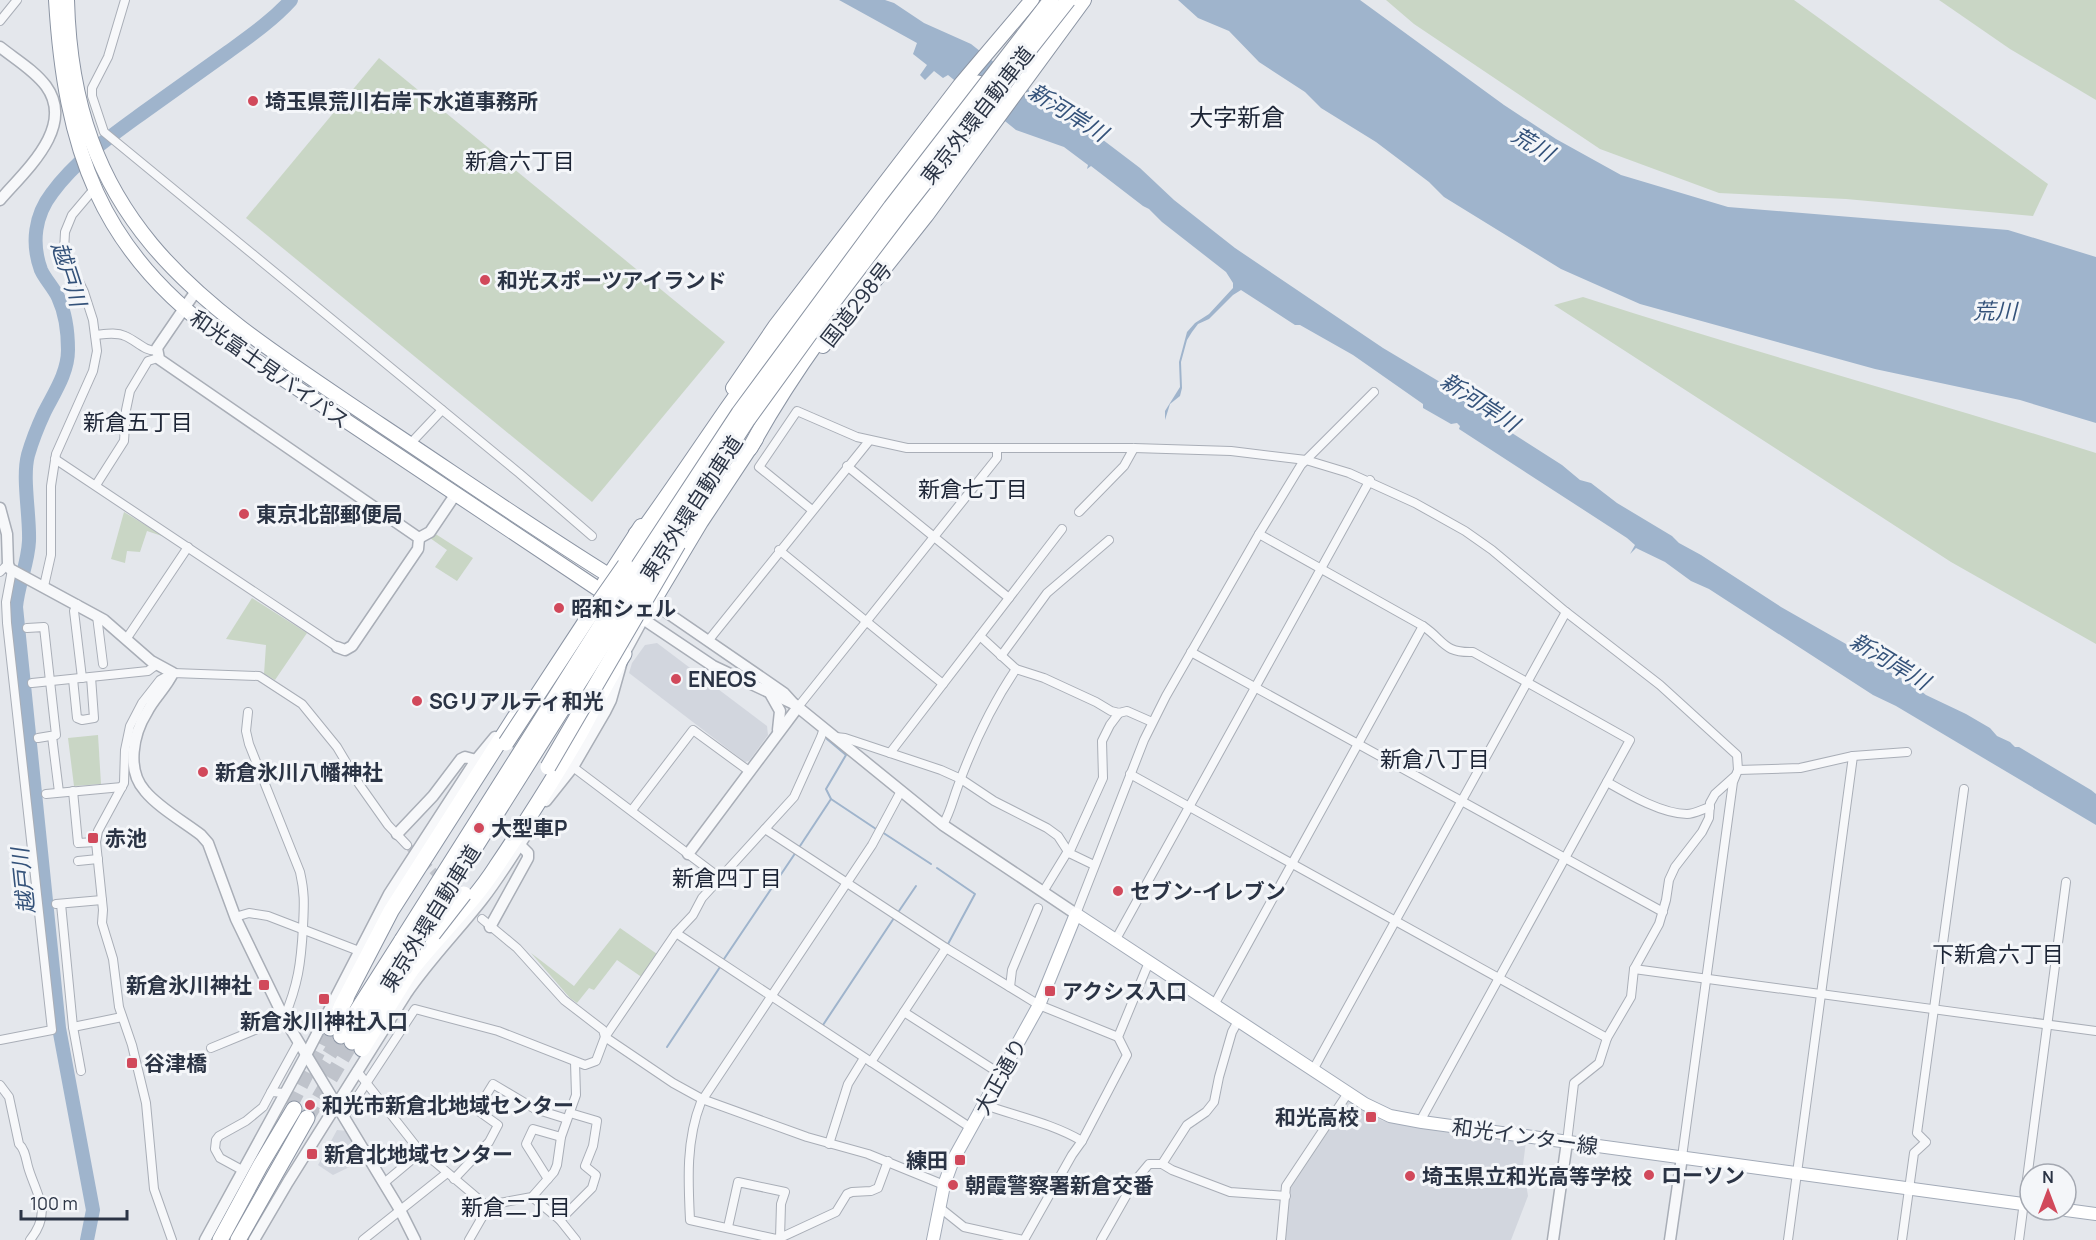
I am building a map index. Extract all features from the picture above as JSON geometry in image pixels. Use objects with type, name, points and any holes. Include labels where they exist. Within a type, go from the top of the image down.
[{"type":"highway","name":"和光富士見バイパス","points":[[56,0],[65,92],[91,183],[106,213],[129,249],[156,282],[184,309],[240,351],[643,619]]},
{"type":"highway","name":"和光富士見バイパス","points":[[67,0],[73,70],[79,101],[91,141],[118,198],[156,252],[196,291],[253,337],[410,444],[652,603]]},
{"type":"highway","points":[[702,522],[656,560],[629,588],[605,594],[609,576],[776,325],[960,85],[1032,0]]},
{"type":"highway","name":"東京外環自動車道","points":[[346,1039],[729,449],[824,314],[973,119],[1046,17],[1051,0]]},
{"type":"highway","name":"東京外環自動車道","points":[[408,943],[632,576],[739,413],[862,245],[1046,17],[1068,0]]},
{"type":"highway","name":"国道298号","points":[[643,619],[750,448],[834,332],[926,216],[1084,0]]},
{"type":"highway","points":[[636,534],[646,526],[764,359],[923,149],[1010,46],[1046,17]]},
{"type":"highway","points":[[750,448],[770,410],[832,321],[962,152],[1046,17]]},
{"type":"highway","points":[[506,743],[619,574],[689,477],[739,413]]},
{"type":"highway","points":[[548,767],[658,580],[729,449]]},
{"type":"highway","points":[[346,1039],[408,974],[476,895],[495,869],[579,735],[624,654]]},
{"type":"highway","points":[[346,1039],[341,1007],[423,865],[518,712]]},
{"type":"highway","points":[[408,974],[433,934],[464,894]]},
{"type":"highway","points":[[220,1240],[260,1167],[297,1110]]},
{"type":"highway","points":[[244,1240],[297,1110]]},
{"type":"main road","name":"和光インター線","points":[[1076,914],[1383,1114],[1422,1122],[2018,1203]]},
{"type":"main road","name":"大正通り","points":[[933,1240],[939,1207],[953,1160],[1039,1005],[1076,914]]},
{"type":"main road","points":[[2078,1212],[2096,1214]]},
{"type":"street","points":[[0,21],[17,0]]},
{"type":"street","points":[[125,0],[108,57],[92,88],[92,96],[104,132],[592,536]]},
{"type":"street","points":[[0,47],[44,84],[51,95],[55,112],[53,128],[46,144],[0,200]]},
{"type":"street","points":[[44,586],[51,555],[51,486],[57,450],[93,371],[97,351],[93,320],[84,292],[64,251],[65,232],[91,183]]},
{"type":"street","points":[[96,485],[124,441],[128,399],[134,381],[148,361],[158,354],[196,291]]},
{"type":"street","points":[[96,335],[117,333],[158,354],[419,538]]},
{"type":"street","points":[[652,603],[784,693],[796,706],[943,825],[1076,914],[1152,722],[1191,652],[1259,534],[1306,460],[1374,392]]},
{"type":"street","points":[[410,444],[442,410]]},
{"type":"street","points":[[812,510],[759,467],[797,411],[869,441],[907,448],[1134,448],[1231,452],[1306,460],[1370,480],[1465,531],[1492,550],[1566,612],[1660,685],[1737,755],[1670,1240]]},
{"type":"street","points":[[708,641],[869,441]]},
{"type":"street","points":[[688,854],[796,706],[997,458],[997,448]]},
{"type":"street","points":[[1079,512],[1124,466],[1134,448]]},
{"type":"street","points":[[56,459],[337,647],[345,650],[352,646],[419,547],[419,538]]},
{"type":"street","points":[[847,466],[1009,598]]},
{"type":"street","points":[[1116,939],[1370,480]]},
{"type":"street","points":[[419,538],[430,532],[455,495]]},
{"type":"street","points":[[0,508],[7,534],[7,623],[52,1030],[0,1040]]},
{"type":"street","points":[[890,753],[1062,529]]},
{"type":"street","points":[[1259,534],[1424,626],[1446,646],[1457,652],[1473,652],[1630,740],[1423,1116],[1422,1122]]},
{"type":"street","points":[[1001,656],[1047,593],[1109,540]]},
{"type":"street","points":[[127,638],[188,547]]},
{"type":"street","points":[[779,550],[943,684]]},
{"type":"street","points":[[7,568],[97,616],[127,638],[156,665],[173,673],[259,676],[302,704],[337,747],[359,784],[388,825],[407,845]]},
{"type":"street","points":[[205,1240],[242,1170],[297,1110],[306,1055],[389,894],[476,760],[518,712],[605,594]]},
{"type":"street","points":[[77,604],[74,611],[82,678]]},
{"type":"street","points":[[1313,1070],[1566,612]]},
{"type":"street","points":[[97,616],[103,664]]},
{"type":"street","points":[[244,1240],[336,1104],[425,966],[482,900],[520,846],[548,800],[573,767],[611,700],[624,654],[643,619],[713,666],[796,706]]},
{"type":"street","points":[[1215,1005],[1424,626]]},
{"type":"street","points":[[27,628],[44,627],[51,681],[56,735],[38,738]]},
{"type":"street","points":[[980,636],[1016,669],[1044,678],[1111,711],[1119,713],[1127,711],[1152,722]]},
{"type":"street","points":[[1191,652],[1663,912]]},
{"type":"street","points":[[32,683],[148,670],[156,665]]},
{"type":"street","points":[[943,825],[952,809],[961,780],[989,711],[1016,669]]},
{"type":"street","points":[[172,1240],[154,1189],[146,1103],[132,1045],[122,1017],[113,971],[113,959],[102,923],[96,842],[125,777],[125,744],[130,726],[142,703],[160,680],[173,673]]},
{"type":"street","points":[[173,673],[140,724],[134,748],[136,776],[147,794],[205,838],[235,917],[284,1018],[400,1210],[415,1240]]},
{"type":"street","points":[[768,692],[780,708],[777,734]]},
{"type":"street","points":[[211,1048],[284,1018],[299,973],[305,894],[300,872],[249,744],[246,731],[248,712]]},
{"type":"street","points":[[1043,892],[1068,852],[1103,778],[1102,741],[1119,713]]},
{"type":"street","points":[[344,1117],[415,1009],[498,1031],[585,1065],[596,1061],[605,1037],[676,933],[693,915],[702,898],[794,797],[824,728]]},
{"type":"street","points":[[632,810],[693,730],[749,771]]},
{"type":"street","points":[[52,736],[59,792]]},
{"type":"street","points":[[836,737],[941,770],[1047,828],[1058,836],[1068,852],[1094,865]]},
{"type":"street","points":[[1553,1240],[1574,1083],[1599,1063],[1607,1038],[1631,997],[1634,969],[1659,924],[1669,880],[1675,867],[1702,832],[1708,818],[1710,802],[1715,794],[1736,774],[1800,768],[1853,756],[1907,753]]},
{"type":"street","points":[[1788,1240],[1853,756]]},
{"type":"street","points":[[397,834],[433,796],[461,759],[465,757],[476,760]]},
{"type":"street","points":[[573,767],[720,878]]},
{"type":"street","points":[[1130,774],[1607,1038]]},
{"type":"street","points":[[1607,782],[1647,804],[1667,810],[1687,814],[1710,807]]},
{"type":"street","points":[[46,794],[122,787]]},
{"type":"street","points":[[1902,1240],[1914,1153],[1926,1142],[1917,1133],[1964,789]]},
{"type":"street","points":[[73,791],[78,843],[96,842]]},
{"type":"street","points":[[888,1161],[878,1188],[847,1194],[836,1212],[778,1239],[690,1220],[689,1162],[697,1112],[702,1099],[872,845],[901,791]]},
{"type":"street","points":[[765,829],[946,948],[1039,1005],[1118,1037],[1127,1054],[1082,1141],[1023,1240],[989,1237],[964,1227],[939,1207]]},
{"type":"street","points":[[520,846],[528,853],[528,858],[486,923],[517,948],[564,1000],[603,1030],[605,1037],[673,1083],[702,1099],[828,1144],[888,1161],[945,1185]]},
{"type":"street","points":[[78,861],[98,859]]},
{"type":"street","points":[[2032,1162],[2066,882]]},
{"type":"street","points":[[81,1071],[73,1027],[58,904],[102,900]]},
{"type":"street","points":[[1010,987],[1012,970],[1038,908]]},
{"type":"street","points":[[235,917],[254,913],[359,951]]},
{"type":"street","points":[[676,933],[971,1128]]},
{"type":"street","points":[[828,1144],[848,1084],[904,1011],[946,948]]},
{"type":"street","points":[[1118,1037],[1149,962]]},
{"type":"street","points":[[1634,969],[2096,1031]]},
{"type":"street","points":[[904,1011],[1002,1075]]},
{"type":"street","points":[[73,1027],[122,1017]]},
{"type":"street","points":[[1162,1164],[1187,1125],[1206,1112],[1214,1102],[1232,1032],[1238,1021]]},
{"type":"street","points":[[242,1170],[220,1158],[215,1149],[216,1140],[263,1107],[298,1043]]},
{"type":"street","points":[[469,1240],[488,1207],[532,1197],[557,1165],[561,1137],[576,1095],[575,1062]]},
{"type":"street","points":[[357,1071],[421,1152],[488,1207]]},
{"type":"street","points":[[454,1179],[489,1142],[498,1125],[477,1110],[493,1084],[535,1109],[597,1121],[593,1146],[585,1166],[596,1175],[592,1188],[560,1220]]},
{"type":"street","points":[[0,1085],[9,1097],[19,1144],[24,1148],[30,1174],[41,1199],[40,1225],[30,1240]]},
{"type":"street","points":[[271,1092],[297,1110]]},
{"type":"street","points":[[1281,1240],[1287,1185],[1348,1093]]},
{"type":"street","points":[[985,1106],[1042,1122],[1082,1141]]},
{"type":"street","points":[[548,1179],[526,1144],[533,1129],[561,1137]]},
{"type":"street","points":[[384,1183],[421,1152]]},
{"type":"street","points":[[1101,1240],[1141,1171],[1149,1164],[1162,1164],[1230,1192],[1286,1196]]},
{"type":"street","points":[[363,1240],[447,1173]]},
{"type":"street","points":[[728,1227],[738,1182],[785,1192],[781,1204],[778,1239]]},
{"type":"street","points":[[532,1197],[560,1220],[576,1240]]},
{"type":"street","points":[[2019,1240],[2023,1222]]},
{"type":"shaded area","name":"ENEOS","points":[[657,643],[767,726],[768,735],[749,761],[745,762],[629,673],[632,663],[645,645]]},
{"type":"shaded area","name":"埼玉県立和光高等学校","points":[[1350,1099],[1383,1121],[1526,1141],[1523,1165],[1528,1196],[1511,1240],[1283,1240],[1289,1186],[1345,1100]]},
{"type":"shaded area","points":[[337,1130],[347,1131],[364,1160],[333,1175],[318,1165]]},
{"type":"green space","points":[[1386,0],[1794,0],[2048,184],[2033,216],[1846,199],[1719,193],[1600,149],[1414,24]]},
{"type":"green space","points":[[1939,0],[2096,0],[2096,100],[2010,49]]},
{"type":"green space","name":"和光スポーツアイランド","points":[[379,58],[725,342],[592,502],[246,218]]},
{"type":"green space","points":[[1583,297],[2096,453],[2096,644],[1951,562],[1554,305]]},
{"type":"green space","points":[[124,512],[165,537],[147,531],[140,552],[127,551],[125,563],[111,559]]},
{"type":"green space","points":[[434,533],[473,558],[457,581],[435,567],[447,550],[430,538]]},
{"type":"green space","points":[[252,598],[307,633],[275,680],[264,674],[266,645],[226,639]]},
{"type":"green space","points":[[98,735],[101,784],[74,786],[68,738]]},
{"type":"green space","points":[[620,928],[657,954],[643,978],[617,960],[594,990],[589,988],[577,1003],[531,953],[574,986]]},
{"type":"water","points":[[839,0],[885,0],[894,3],[924,23],[971,44],[1039,98],[1053,102],[1140,168],[1174,200],[1235,248],[1383,348],[1440,382],[1476,410],[1562,465],[1580,480],[1591,483],[1617,503],[1672,536],[1679,543],[1880,667],[1912,684],[1926,695],[1966,714],[2015,747],[2019,747],[2091,790],[2096,794],[2096,825],[1896,706],[1873,695],[1709,589],[1691,581],[1665,562],[1636,548],[1630,554],[1635,545],[1627,538],[1459,429],[1460,426],[1457,423],[1451,424],[1423,408],[1423,404],[1353,355],[1300,325],[1295,325],[1241,290],[1209,319],[1198,324],[1187,340],[1181,362],[1180,396],[1170,404],[1165,420],[1165,411],[1180,387],[1179,362],[1187,332],[1195,323],[1209,314],[1233,288],[1233,283],[1226,272],[1162,222],[1149,209],[1091,166],[1087,169],[1088,165],[1064,147],[1016,130],[948,75],[943,78],[934,71],[925,80],[920,75],[927,65],[913,54],[917,43]]},
{"type":"water","name":"荒川","points":[[1178,0],[1360,0],[1504,105],[1556,139],[1621,175],[1728,207],[2008,230],[2096,257],[2096,423],[2020,400],[1875,369],[1640,304],[1561,269],[1444,197],[1429,182],[1376,142],[1321,108],[1305,92],[1259,62],[1229,31],[1198,18]]},
{"type":"waterway","name":"越戸川","points":[[87,1240],[93,1210],[59,1028],[16,607],[29,541],[26,464],[33,439],[66,367],[68,350],[66,323],[60,303],[41,270],[38,260],[36,230],[46,202],[61,181],[83,159],[119,130],[253,34],[291,0]]},
{"type":"waterway","points":[[827,739],[846,755],[826,789],[831,799],[876,829]]},
{"type":"waterway","points":[[800,846],[831,799]]},
{"type":"waterway","points":[[882,832],[931,864]]},
{"type":"waterway","points":[[724,959],[796,852]]},
{"type":"waterway","points":[[937,868],[975,894],[948,944]]},
{"type":"waterway","points":[[899,911],[916,886]]},
{"type":"waterway","points":[[823,1025],[894,918]]},
{"type":"waterway","points":[[667,1047],[720,967]]},
{"type":"tunnel","points":[[407,845],[443,881]]},
{"type":"tunnel","points":[[290,1106],[330,1028]]},
{"type":"tunnel","points":[[317,1074],[341,1036]]},
{"type":"tunnel","points":[[307,1118],[352,1042]]},
{"type":"place","name":"埼玉県荒川右岸下水道事務所","points":[[253,101]]},
{"type":"place","name":"和光スポーツアイランド","points":[[485,280]]},
{"type":"place","name":"東京北部郵便局","points":[[244,514]]},
{"type":"place","name":"昭和シェル","points":[[559,608]]},
{"type":"place","name":"ENEOS","points":[[676,679]]},
{"type":"place","name":"SGリアルティ和光","points":[[417,701]]},
{"type":"place","name":"新倉氷川八幡神社","points":[[203,772]]},
{"type":"place","name":"大型車P","points":[[479,828]]},
{"type":"place","name":"赤池","points":[[93,838]]},
{"type":"place","name":"セブン-イレブン","points":[[1118,891]]},
{"type":"place","name":"新倉氷川神社","points":[[264,985]]},
{"type":"place","name":"アクシス入口","points":[[1050,991]]},
{"type":"place","name":"新倉氷川神社入口","points":[[324,999]]},
{"type":"place","name":"谷津橋","points":[[132,1063]]},
{"type":"place","name":"和光市新倉北地域センター","points":[[310,1105]]},
{"type":"place","name":"和光高校","points":[[1371,1117]]},
{"type":"place","name":"新倉北地域センター","points":[[312,1154]]},
{"type":"place","name":"練田","points":[[960,1160]]},
{"type":"place","name":"ローソン","points":[[1649,1175]]},
{"type":"place","name":"埼玉県立和光高等学校","points":[[1410,1176]]},
{"type":"place","name":"朝霞警察署新倉交番","points":[[953,1185]]},
{"type":"district","name":"大字新倉","points":[[1237,116]]},
{"type":"district","name":"新倉六丁目","points":[[520,161]]},
{"type":"district","name":"新倉五丁目","points":[[138,422]]},
{"type":"district","name":"新倉七丁目","points":[[973,489]]},
{"type":"district","name":"新倉八丁目","points":[[1435,759]]},
{"type":"district","name":"新倉四丁目","points":[[727,878]]},
{"type":"district","name":"下新倉六丁目","points":[[1998,954]]},
{"type":"district","name":"新倉二丁目","points":[[516,1207]]},
{"type":"water label","name":"新河岸川","points":[[1068,112]]},
{"type":"water label","name":"新河岸川","points":[[1480,402]]},
{"type":"water label","name":"新河岸川","points":[[1890,661]]}]
